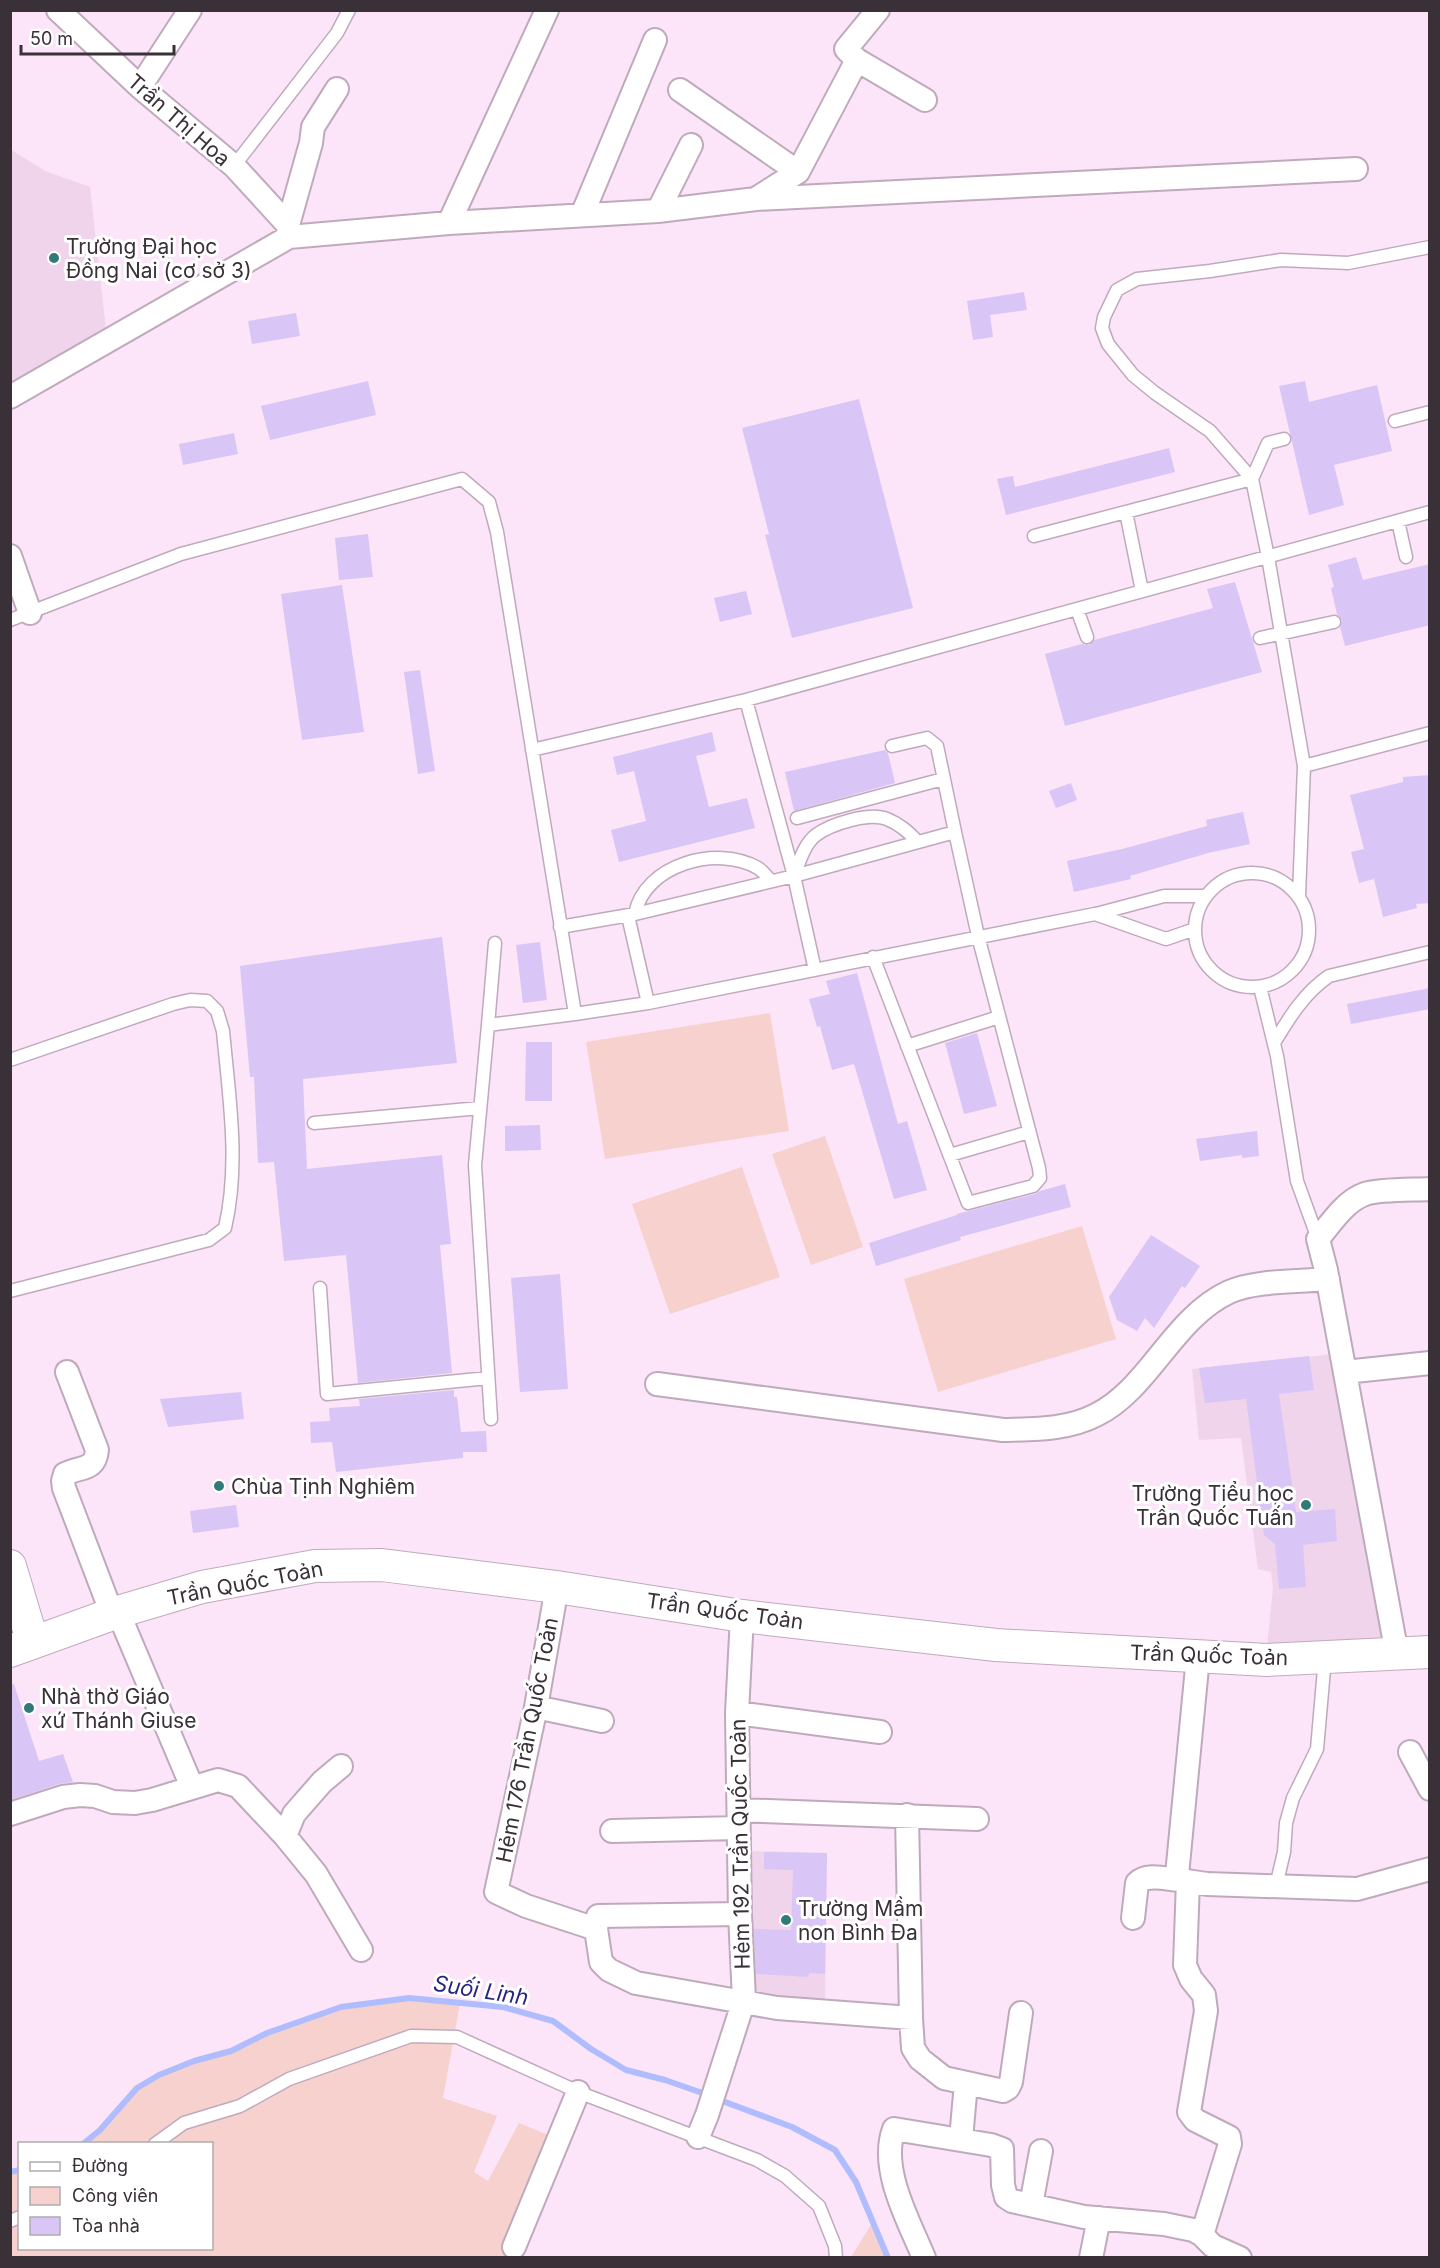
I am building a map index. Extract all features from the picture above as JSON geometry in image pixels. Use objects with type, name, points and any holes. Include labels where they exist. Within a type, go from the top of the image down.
[{"type":"main road","name":"Trần Quốc Toản","points":[[22,1647],[115,1613],[202,1587],[315,1566],[382,1565],[557,1587],[742,1616],[996,1645],[1267,1660],[1430,1652]]},
{"type":"main road","points":[[10,1566],[22,1647]]},
{"type":"street","name":"Trần Thị Hoa","points":[[58,10],[140,87],[234,166],[288,231]]},
{"type":"street","points":[[140,87],[190,10]]},
{"type":"street","points":[[449,224],[547,10]]},
{"type":"street","points":[[878,10],[846,49],[856,60],[925,100]]},
{"type":"street","points":[[582,215],[655,40]]},
{"type":"street","points":[[756,199],[798,172],[856,60]]},
{"type":"street","points":[[288,231],[313,127],[337,89]]},
{"type":"street","points":[[680,90],[798,172]]},
{"type":"street","points":[[658,211],[691,145]]},
{"type":"street","points":[[10,397],[288,231],[658,211],[756,199],[1356,170]]},
{"type":"street","points":[[10,556],[20,616]]},
{"type":"street","points":[[1397,1654],[1328,1279],[1318,1239],[1342,1210],[1365,1194],[1430,1189]]},
{"type":"street","points":[[657,1384],[1002,1430],[1057,1428],[1096,1416],[1119,1400],[1179,1332],[1208,1305],[1227,1293],[1244,1286],[1328,1279]]},
{"type":"street","points":[[1345,1372],[1430,1363]]},
{"type":"street","points":[[67,1372],[97,1450],[96,1460],[91,1466],[65,1474],[64,1488],[115,1613],[192,1787]]},
{"type":"street","name":"Hẻm 176 Trần Quốc Toản","points":[[557,1587],[536,1707],[496,1892],[526,1906],[596,1929]]},
{"type":"street","name":"Hẻm 192 Trần Quốc Toản","points":[[698,2137],[744,2001],[740,1914],[737,1713],[742,1616]]},
{"type":"street","points":[[1198,1657],[1177,1875],[1184,1881],[1185,1965],[1191,1978],[1204,1995],[1206,2011],[1189,2112],[1195,2120],[1228,2137],[1230,2144],[1202,2235]]},
{"type":"street","points":[[536,1707],[602,1721]]},
{"type":"street","points":[[737,1713],[880,1732]]},
{"type":"street","points":[[1410,1752],[1430,1789]]},
{"type":"street","points":[[285,1836],[294,1814],[322,1782],[340,1766]]},
{"type":"street","points":[[10,1814],[63,1797],[95,1796],[113,1802],[135,1803],[218,1780],[238,1786],[285,1836],[316,1874],[361,1950]]},
{"type":"street","points":[[906,1815],[913,2048],[920,2059],[944,2078],[1002,2091],[1008,2088],[1011,2082],[1021,2013]]},
{"type":"street","points":[[612,1831],[739,1819],[906,1815],[977,1819]]},
{"type":"street","points":[[1133,1918],[1137,1883],[1149,1877],[1184,1881],[1357,1889],[1430,1869]]},
{"type":"street","points":[[740,1914],[598,1916],[596,1929],[601,1962],[609,1970],[636,1983],[777,2008],[911,2019]]},
{"type":"street","points":[[961,2139],[966,2083]]},
{"type":"street","points":[[514,2247],[578,2092]]},
{"type":"street","points":[[924,2258],[899,2200],[889,2158],[894,2129],[961,2139],[1002,2149],[1003,2185],[1006,2197],[1012,2201],[1084,2217],[1164,2224],[1202,2235],[1213,2246],[1240,2258]]},
{"type":"street","points":[[1031,2205],[1041,2151]]},
{"type":"street","points":[[1091,2258],[1099,2218]]},
{"type":"lane","points":[[234,166],[337,33],[349,10]]},
{"type":"lane","points":[[1299,896],[1304,766],[1268,557],[1252,479],[1210,431],[1133,375],[1108,344],[1102,328],[1104,317],[1117,290],[1137,279],[1281,260],[1348,263],[1430,247]]},
{"type":"lane","points":[[1395,421],[1430,412]]},
{"type":"lane","points":[[1252,479],[1268,443],[1284,439]]},
{"type":"lane","points":[[1034,536],[1252,479]]},
{"type":"lane","points":[[20,616],[181,554],[462,480],[489,502],[497,532],[575,1014]]},
{"type":"lane","points":[[1126,512],[1142,591]]},
{"type":"lane","points":[[532,750],[746,700],[1430,512]]},
{"type":"lane","points":[[1398,520],[1406,557]]},
{"type":"lane","points":[[1077,609],[1087,637]]},
{"type":"lane","points":[[1260,638],[1334,622]]},
{"type":"lane","points":[[746,700],[794,876],[815,970]]},
{"type":"lane","points":[[1304,766],[1430,733]]},
{"type":"lane","points":[[873,957],[968,1203],[1034,1186],[1040,1178],[978,936],[938,746],[927,738],[919,738],[892,746]]},
{"type":"lane","points":[[797,818],[944,779]]},
{"type":"lane","points":[[794,876],[801,856],[814,836],[836,825],[861,818],[885,818],[904,827],[917,841]]},
{"type":"lane","points":[[560,927],[631,915],[794,876],[955,832]]},
{"type":"lane","points":[[648,1003],[631,915],[648,885],[670,868],[692,861],[723,859],[759,868],[771,881]]},
{"type":"lane","points":[[1252,873],[1270,876],[1286,884],[1299,896],[1307,914],[1310,933],[1306,952],[1295,969],[1279,981],[1260,987],[1240,987],[1222,979],[1207,966],[1198,949],[1195,929],[1198,912],[1206,896],[1219,884],[1235,876],[1252,873]]},
{"type":"lane","points":[[488,1025],[648,1003],[1095,914],[1164,896],[1206,896]]},
{"type":"lane","points":[[1095,914],[1166,939],[1195,929]]},
{"type":"lane","points":[[491,1419],[476,1165],[495,943]]},
{"type":"lane","points":[[1274,1043],[1293,1011],[1317,984],[1329,975],[1430,952]]},
{"type":"lane","points":[[1260,987],[1274,1043],[1297,1181],[1318,1239]]},
{"type":"lane","points":[[10,1060],[173,1004],[190,1000],[207,1001],[217,1011],[224,1031],[234,1165],[231,1203],[225,1228],[209,1240],[10,1291]]},
{"type":"lane","points":[[907,1046],[999,1017]]},
{"type":"lane","points":[[314,1124],[480,1108]]},
{"type":"lane","points":[[950,1155],[1029,1131]]},
{"type":"lane","points":[[320,1288],[327,1394],[488,1378]]},
{"type":"lane","points":[[1276,1886],[1284,1852],[1286,1823],[1293,1798],[1317,1749],[1325,1657]]},
{"type":"lane","points":[[158,2142],[184,2123],[240,2106],[289,2079],[411,2036],[457,2037],[578,2092],[757,2160],[785,2176],[819,2206],[835,2246],[836,2258]]},
{"type":"shaded area","name":"Trường Đại học Đồng Nai (cơ sở 3)","points":[[10,149],[45,171],[90,187],[106,330],[11,382]]},
{"type":"shaded area","name":"Trường Tiểu học Trần Quốc Tuấn","points":[[1334,1354],[1388,1641],[1267,1647],[1273,1588],[1271,1572],[1258,1569],[1241,1438],[1199,1440],[1192,1369]]},
{"type":"shaded area","name":"Trường Mầm non Bình Đa","points":[[749,1851],[827,1853],[825,2004],[752,1993],[752,1898]]},
{"type":"green space","points":[[770,1013],[789,1131],[605,1159],[586,1042]]},
{"type":"green space","points":[[825,1136],[863,1247],[811,1265],[772,1154]]},
{"type":"green space","points":[[742,1167],[780,1277],[670,1314],[632,1204]]},
{"type":"green space","points":[[1082,1226],[1116,1339],[938,1392],[904,1279]]},
{"type":"green space","points":[[409,1998],[460,2003],[443,2098],[497,2116],[474,2172],[488,2181],[519,2123],[551,2136],[515,2257],[11,2257],[10,2171],[18,2168],[18,2250],[213,2250],[213,2142],[84,2142],[100,2130],[137,2088],[159,2075],[194,2061],[231,2051],[267,2033],[341,2007]]},
{"type":"green space","points":[[874,2220],[888,2257],[851,2257]]},
{"type":"building","points":[[1024,292],[1027,310],[990,315],[993,337],[973,340],[967,301]]},
{"type":"building","points":[[296,313],[300,336],[252,344],[248,321]]},
{"type":"building","points":[[368,381],[376,415],[270,440],[261,406]]},
{"type":"building","points":[[1305,381],[1309,402],[1377,385],[1392,451],[1334,465],[1344,505],[1309,515],[1279,386]]},
{"type":"building","points":[[859,399],[913,608],[792,638],[765,535],[769,534],[742,428]]},
{"type":"building","points":[[234,433],[238,454],[183,465],[179,444]]},
{"type":"building","points":[[1169,448],[1175,472],[1006,515],[997,479],[1013,476],[1015,487]]},
{"type":"building","points":[[368,534],[373,577],[339,580],[335,538]]},
{"type":"building","points":[[1356,557],[1363,580],[1430,564],[1430,625],[1345,646],[1340,627],[1342,621],[1337,614],[1331,588],[1334,587],[1328,565]]},
{"type":"building","points":[[1235,582],[1262,672],[1065,726],[1045,654],[1082,644],[1089,645],[1094,640],[1213,608],[1207,589]]},
{"type":"building","points":[[342,585],[364,732],[302,740],[281,594]]},
{"type":"building","points":[[746,591],[752,614],[720,622],[714,598]]},
{"type":"building","points":[[420,670],[435,771],[418,774],[404,672]]},
{"type":"building","points":[[712,732],[716,751],[696,756],[709,807],[747,798],[755,828],[619,862],[611,830],[646,821],[634,771],[617,775],[613,757]]},
{"type":"building","points":[[885,750],[888,753],[895,783],[794,811],[785,772]]},
{"type":"building","points":[[1430,775],[1430,903],[1416,904],[1417,908],[1383,917],[1374,879],[1359,883],[1351,852],[1364,849],[1350,795],[1403,782],[1403,777]]},
{"type":"building","points":[[1071,783],[1077,800],[1056,808],[1049,791]]},
{"type":"building","points":[[1243,812],[1250,844],[1208,853],[1130,876],[1131,879],[1074,892],[1067,861],[1207,826],[1206,820]]},
{"type":"building","points":[[442,937],[457,1063],[303,1079],[307,1169],[442,1155],[451,1244],[440,1245],[452,1373],[358,1383],[346,1255],[284,1261],[274,1162],[258,1163],[254,1077],[250,1077],[240,966]]},
{"type":"building","points":[[540,942],[547,1000],[523,1003],[516,945]]},
{"type":"building","points":[[857,973],[898,1124],[907,1121],[927,1190],[894,1199],[854,1064],[832,1070],[820,1026],[817,1027],[809,999],[830,994],[826,981]]},
{"type":"building","points":[[1430,988],[1430,1009],[1351,1024],[1347,1004]]},
{"type":"building","points":[[977,1033],[997,1106],[964,1114],[945,1043]]},
{"type":"building","points":[[526,1042],[552,1042],[552,1101],[525,1101]]},
{"type":"building","points":[[540,1125],[541,1150],[505,1151],[505,1126]]},
{"type":"building","points":[[1257,1131],[1259,1156],[1242,1158],[1242,1155],[1200,1161],[1196,1139]]},
{"type":"building","points":[[1065,1184],[1071,1207],[960,1237],[961,1240],[876,1266],[869,1243],[957,1214]]},
{"type":"building","points":[[1151,1235],[1200,1266],[1185,1288],[1182,1286],[1154,1328],[1145,1318],[1137,1331],[1117,1320],[1109,1297]]},
{"type":"building","points":[[560,1274],[568,1389],[520,1392],[511,1278]]},
{"type":"building","points":[[1309,1356],[1314,1390],[1279,1394],[1296,1512],[1335,1509],[1337,1541],[1303,1545],[1306,1587],[1279,1589],[1275,1544],[1264,1535],[1246,1399],[1205,1403],[1199,1368]]},
{"type":"building","points":[[454,1390],[454,1397],[457,1397],[461,1432],[486,1431],[487,1452],[463,1452],[463,1458],[336,1472],[332,1442],[311,1443],[310,1422],[330,1421],[329,1408],[360,1406],[359,1399]]},
{"type":"building","points":[[241,1392],[244,1419],[168,1427],[160,1399]]},
{"type":"building","points":[[236,1505],[239,1527],[193,1533],[190,1511]]},
{"type":"building","points":[[14,1684],[39,1761],[63,1754],[73,1782],[59,1784],[10,1800],[10,1685]]},
{"type":"building","points":[[764,1852],[827,1853],[825,1974],[809,1973],[808,1977],[756,1974],[754,1929],[791,1930],[793,1870],[764,1869]]},
{"type":"waterway","name":"Suối Linh","points":[[85,2142],[100,2130],[137,2088],[159,2075],[194,2061],[231,2051],[267,2033],[341,2007],[409,1998],[503,2007],[553,2021],[591,2049],[626,2070],[665,2080],[708,2095]]},
{"type":"waterway","name":"Suối Linh","points":[[717,2099],[792,2127],[835,2150],[856,2182],[888,2258]]},
{"type":"waterway","name":"Suối Linh","points":[[10,2172],[18,2170]]},
{"type":"place","name":"Trường Đại học Đồng Nai (cơ sở 3)","points":[[54,258]]},
{"type":"place","name":"Chùa Tịnh Nghiêm","points":[[219,1486]]},
{"type":"place","name":"Trường Tiểu học Trần Quốc Tuấn","points":[[1306,1505]]},
{"type":"place","name":"Nhà thờ Giáo xứ Thánh Giuse","points":[[29,1708]]},
{"type":"place","name":"Trường Mầm non Bình Đa","points":[[786,1920]]}]
